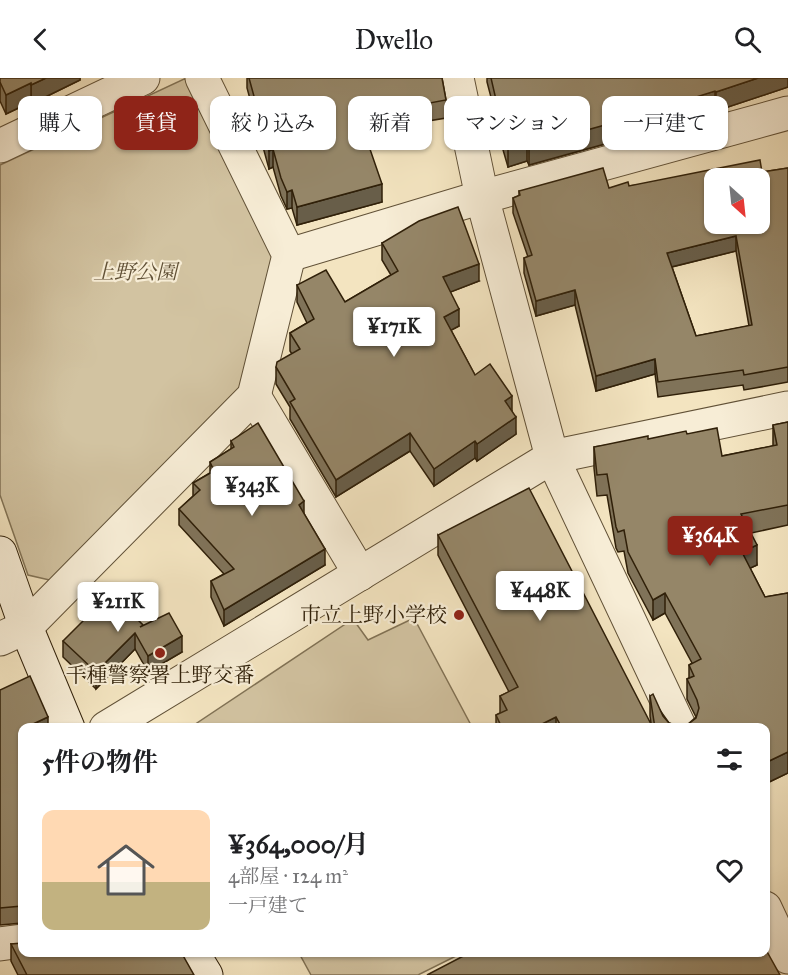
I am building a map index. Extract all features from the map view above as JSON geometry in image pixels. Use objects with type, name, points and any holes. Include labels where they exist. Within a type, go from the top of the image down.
[{"type":"street","points":[[0,146],[143,78]]},
{"type":"street","points":[[13,633],[255,396],[289,255],[202,78]]},
{"type":"street","points":[[457,78],[482,197],[552,458],[678,723]]},
{"type":"street","points":[[289,255],[482,197],[788,112]]},
{"type":"street","points":[[255,396],[360,574]]},
{"type":"street","points":[[114,723],[552,458],[788,408]]},
{"type":"street","points":[[0,553],[13,633],[65,723]]},
{"type":"street","points":[[770,919],[788,957]]},
{"type":"street","points":[[0,944],[18,941]]},
{"type":"street","points":[[195,957],[206,975]]},
{"type":"green space","name":"上野公園","points":[[184,79],[193,82],[210,115],[210,150],[228,150],[278,249],[250,384],[58,582],[28,575],[0,495],[0,165],[32,150],[102,150],[102,117],[114,112],[114,150],[198,150],[198,96],[148,96]]},
{"type":"green space","points":[[414,618],[470,723],[197,723],[353,619],[368,640]]},
{"type":"green space","points":[[301,957],[454,957],[418,975],[311,975]]},
{"type":"building","points":[[0,78],[46,78],[6,95]]},
{"type":"building","points":[[249,78],[442,78],[445,96],[444,100],[432,103],[432,96],[348,96],[348,150],[370,150],[382,184],[297,207],[292,190],[287,192],[281,178],[273,150],[336,150],[336,96],[254,96]]},
{"type":"building","points":[[491,78],[758,78],[699,96],[602,96],[602,126],[590,129],[590,96],[495,96]]},
{"type":"building","points":[[760,160],[761,168],[720,168]]},
{"type":"building","points":[[603,168],[609,188],[628,182],[629,186],[704,171],[704,234],[770,234],[770,171],[788,168],[788,367],[744,375],[743,370],[658,382],[655,359],[596,376],[575,290],[536,301],[524,258],[532,255],[513,198],[520,195],[519,191]],"holes":[[[736,236],[752,325],[696,336],[667,253]]]},
{"type":"building","points":[[458,207],[479,264],[443,277],[459,309],[444,317],[475,375],[490,364],[512,396],[505,401],[516,417],[477,444],[475,441],[434,469],[410,433],[336,480],[290,402],[295,399],[276,367],[277,362],[300,349],[290,333],[314,319],[297,285],[326,270],[345,302],[398,271],[382,243],[419,221]]},
{"type":"building","points":[[788,422],[788,505],[741,514],[757,545],[742,552],[765,597],[788,593],[788,752],[770,761],[770,723],[690,723],[696,718],[699,708],[687,679],[694,676],[689,665],[701,659],[665,593],[653,600],[628,552],[624,530],[618,532],[616,527],[607,474],[597,475],[594,447],[648,436],[648,439],[686,431],[687,434],[717,428],[722,456],[777,445],[773,425]]},
{"type":"building","points":[[258,423],[304,501],[299,505],[325,549],[224,610],[211,581],[234,569],[179,509],[200,490],[193,483],[214,471],[210,462],[234,447],[231,441]]},
{"type":"building","points":[[529,488],[650,723],[559,723],[556,717],[544,723],[500,723],[496,715],[507,710],[500,696],[518,687],[438,535]]},
{"type":"building","points":[[111,593],[143,625],[140,627],[169,613],[182,636],[148,656],[135,633],[96,672],[63,641]]},
{"type":"building","points":[[30,676],[48,717],[35,723],[18,723],[18,906],[0,908],[0,690]]},
{"type":"building","points":[[653,694],[663,716],[669,723],[654,723],[650,696]]},
{"type":"building","points":[[18,943],[18,957],[184,957],[194,975],[27,975],[11,944]]},
{"type":"building","points":[[461,957],[770,957],[780,975],[427,975]]},
{"type":"place","name":"市立上野小学校","points":[[459,615]]},
{"type":"place","name":"千種警察署上野交番","points":[[160,653]]}]
